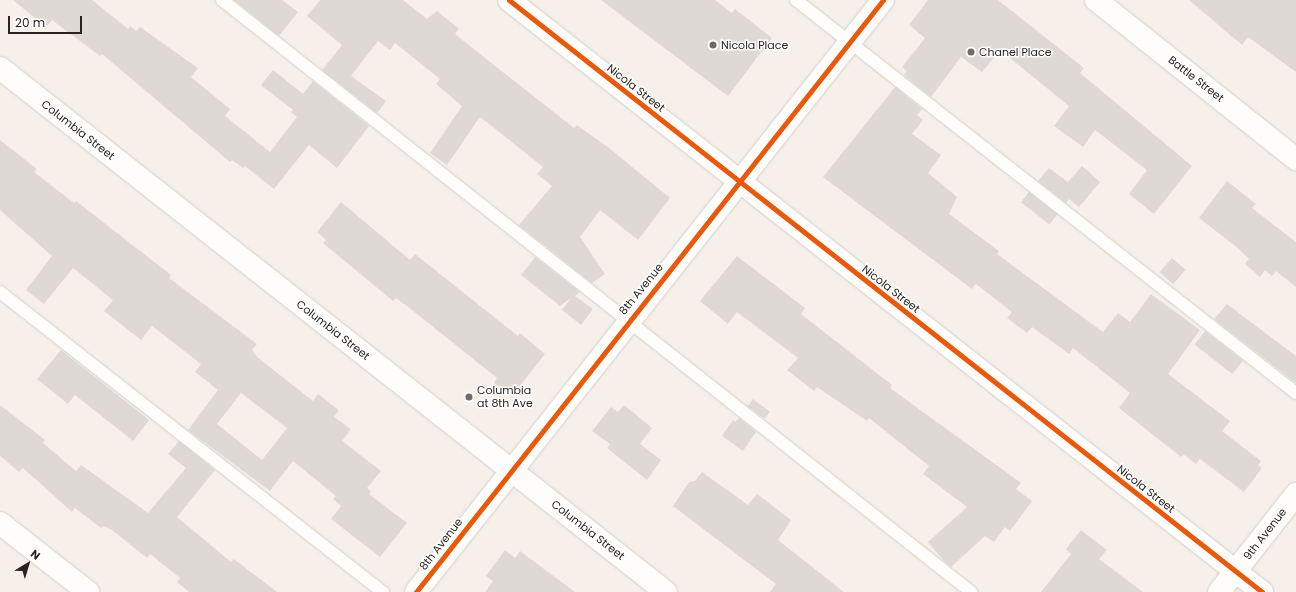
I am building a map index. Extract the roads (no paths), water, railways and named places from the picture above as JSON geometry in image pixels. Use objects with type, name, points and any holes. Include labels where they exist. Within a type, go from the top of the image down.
[{"type":"street","name":"Nicola Street","points":[[508,0],[1262,592]]},
{"type":"street","name":"8th Avenue","points":[[416,592],[628,321],[883,0]]},
{"type":"street","name":"Battle Street","points":[[1096,0],[1296,159]]},
{"type":"street","name":"Columbia Street","points":[[0,68],[666,592]]},
{"type":"street","name":"9th Avenue","points":[[1219,592],[1296,494]]},
{"type":"street","points":[[0,523],[88,592]]},
{"type":"lane","points":[[222,0],[971,592]]},
{"type":"lane","points":[[796,0],[1296,393]]},
{"type":"lane","points":[[0,292],[383,592]]},
{"type":"place","name":"Nicola Place","points":[[713,45]]},
{"type":"place","name":"Chanel Place","points":[[971,52]]},
{"type":"place","name":"Columbia at 8th Ave","points":[[469,397]]}]
